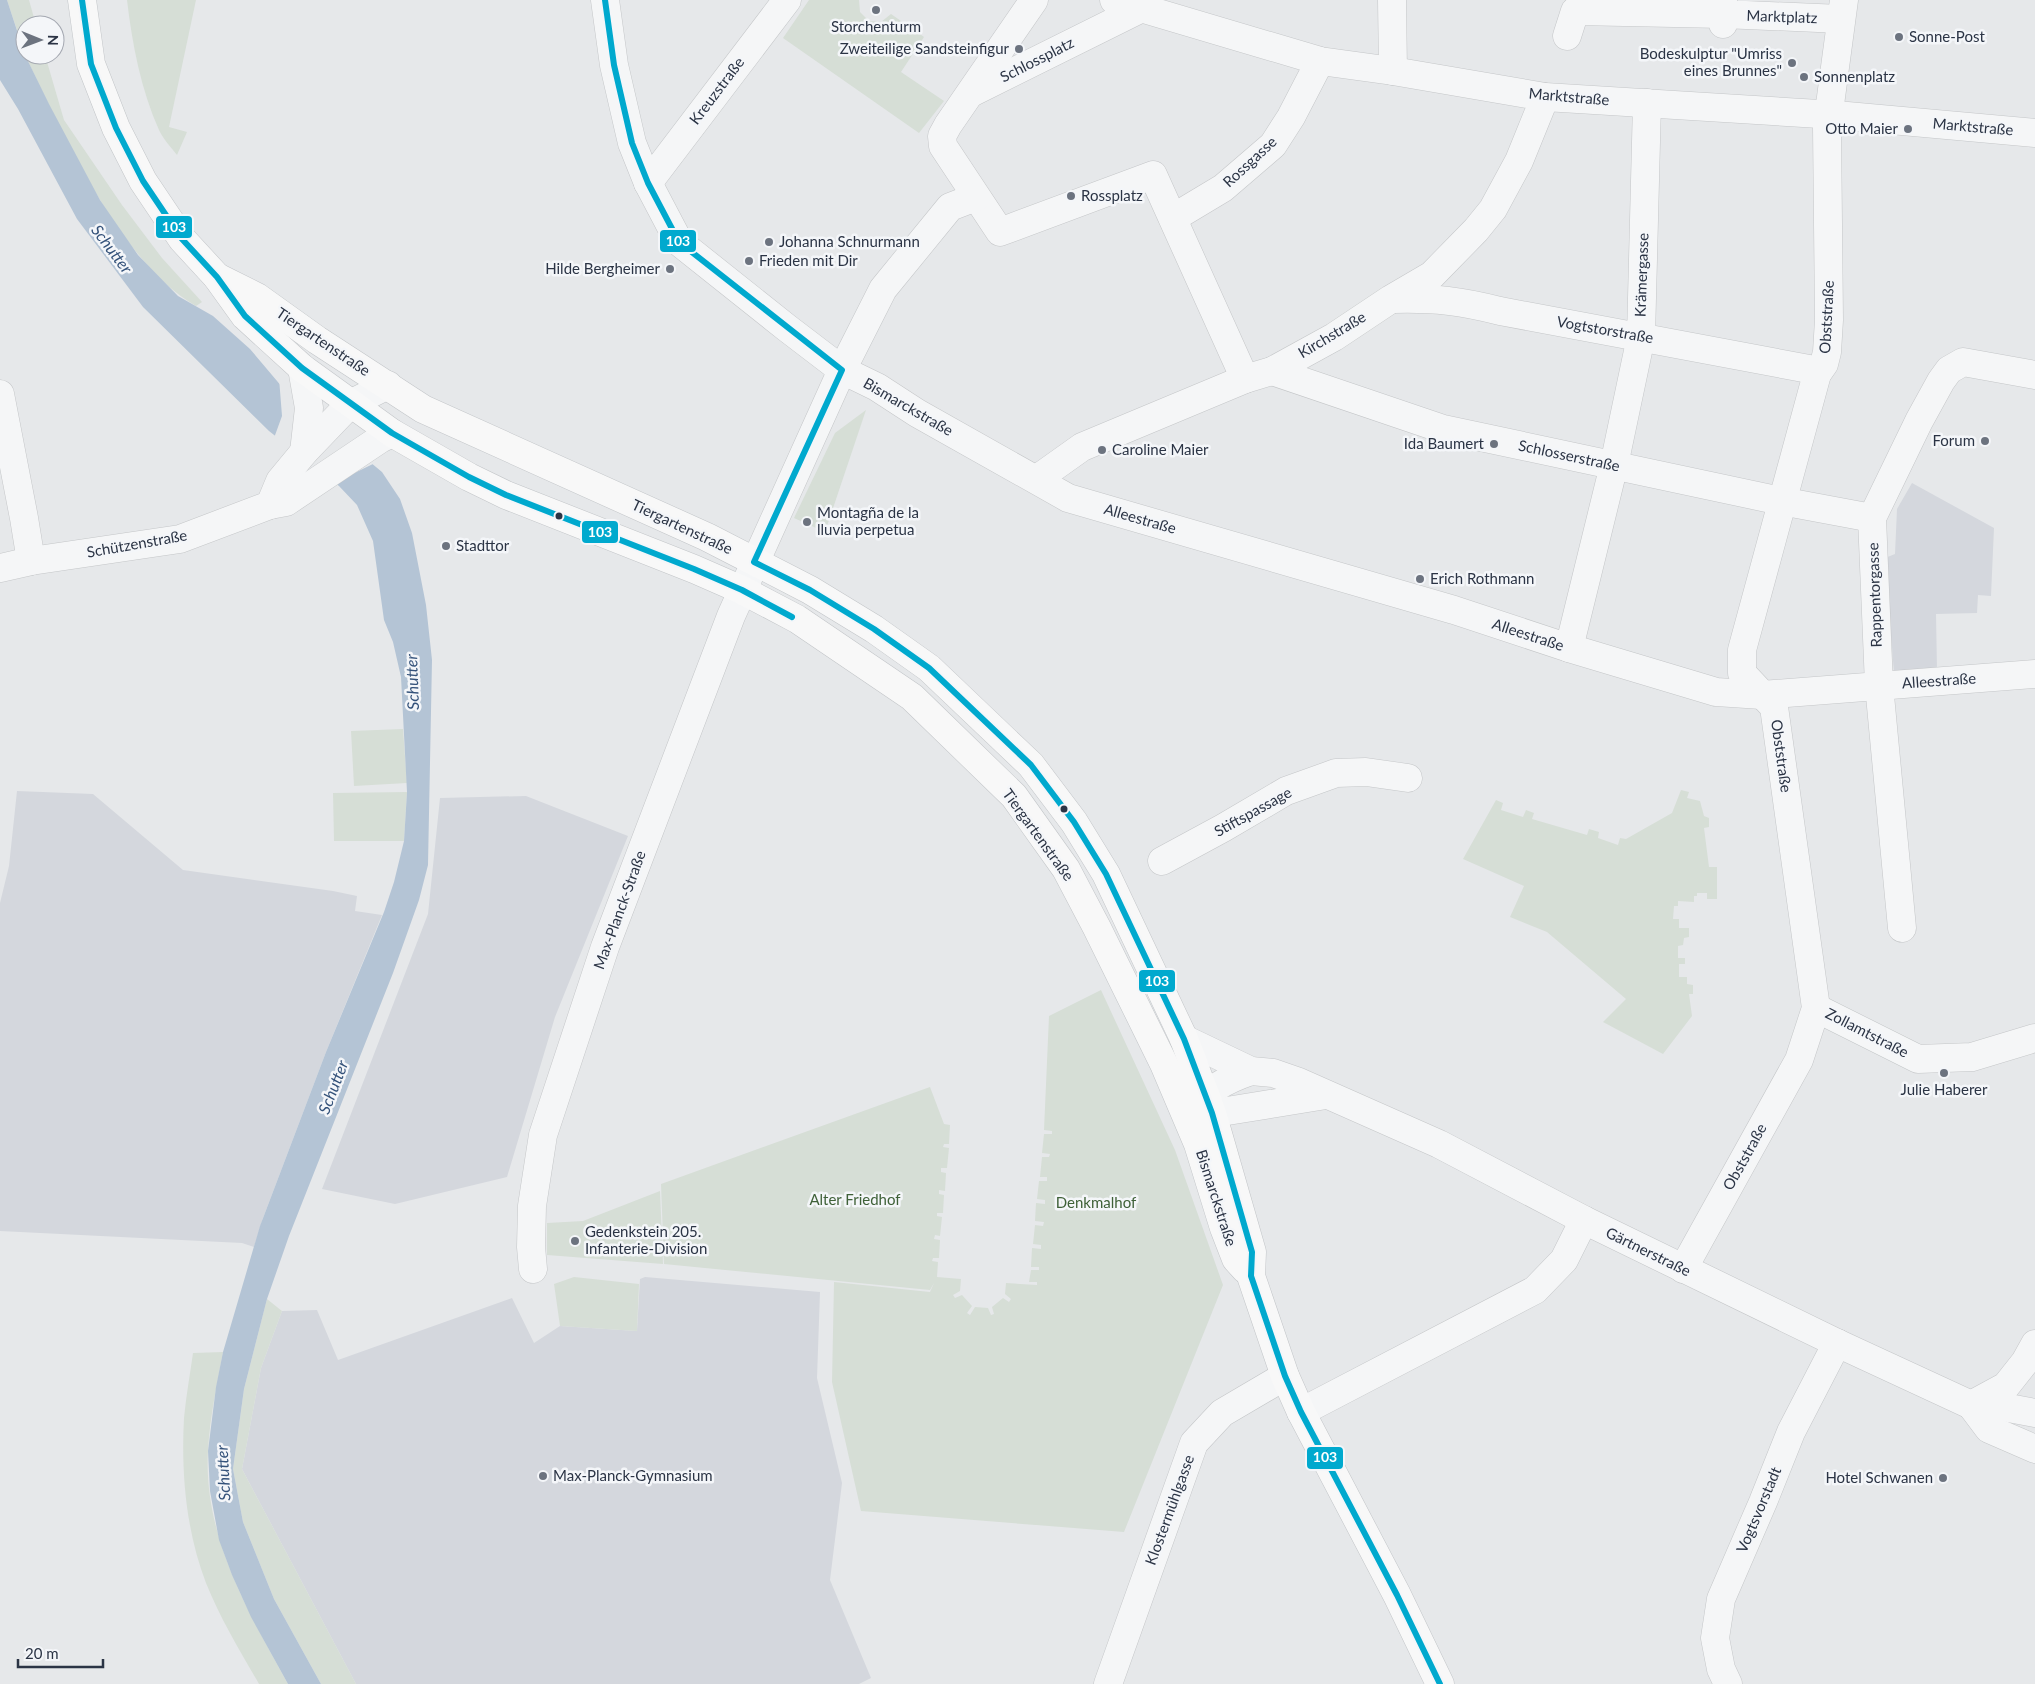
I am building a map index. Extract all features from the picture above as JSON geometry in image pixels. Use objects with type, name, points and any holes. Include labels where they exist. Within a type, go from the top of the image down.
[{"type":"main road","name":"Tiergartenstraße","points":[[82,0],[91,64],[116,128],[143,181],[182,239],[217,277],[245,316],[302,368],[350,404],[392,433],[468,477],[506,495],[694,569],[742,590],[797,619],[912,697],[1014,796],[1066,870],[1164,1064],[1186,1117]]},
{"type":"main road","name":"Tiergartenstraße","points":[[217,277],[257,297],[317,340],[423,409],[708,537],[810,590],[874,629],[929,668],[1031,765],[1074,822],[1106,874],[1184,1039],[1209,1104]]},
{"type":"main road","name":"Bismarckstraße","points":[[1209,1104],[1252,1252],[1252,1276],[1285,1376],[1301,1412],[1397,1595],[1440,1684]]},
{"type":"main road","name":"Bismarckstraße","points":[[1186,1117],[1198,1144],[1224,1228],[1236,1258],[1252,1276]]},
{"type":"street","name":"Bismarckstraße","points":[[605,0],[614,65],[632,143],[648,182],[679,242],[842,370],[877,387],[917,413],[1037,479]]},
{"type":"street","name":"Kreuzstraße","points":[[648,182],[787,0]]},
{"type":"street","name":"Schlossplatz","points":[[976,197],[943,146],[942,136],[1034,0]]},
{"type":"street","name":"Marktstraße","points":[[1114,0],[1320,61],[1393,71],[1545,97],[1829,115],[2035,133]]},
{"type":"street","points":[[1392,0],[1393,71]]},
{"type":"street","name":"Schlossplatz","points":[[968,95],[1107,29],[1142,8]]},
{"type":"street","name":"Marktplatz","points":[[1572,16],[1842,10]]},
{"type":"street","name":"Obststraße","points":[[1683,1269],[1799,1060],[1816,1008],[1800,882],[1774,707],[1742,673],[1742,650],[1817,374],[1824,364],[1827,352],[1829,320],[1829,115],[1842,10]]},
{"type":"street","name":"Rossgasse","points":[[1173,218],[1223,188],[1273,145],[1291,117],[1320,61]]},
{"type":"street","name":"Kirchstraße","points":[[1037,479],[1082,447],[1245,379],[1272,371],[1334,337],[1432,275],[1476,230],[1493,209],[1519,161],[1545,97]]},
{"type":"street","name":"Krämergasse","points":[[1569,648],[1614,465],[1641,336],[1648,103]]},
{"type":"street","points":[[842,370],[883,289],[950,207],[976,197],[1000,232],[1153,175],[1245,379]]},
{"type":"street","name":"Vogtstorstraße","points":[[1391,300],[1429,298],[1465,302],[1500,311],[1809,369],[1817,374]]},
{"type":"street","name":"Rappentorgasse","points":[[1902,928],[1879,685],[1872,518],[1919,421],[1949,370],[1963,362],[2035,375]]},
{"type":"street","points":[[302,368],[309,408],[304,452]]},
{"type":"street","name":"Max-Planck-Straße","points":[[533,1269],[531,1247],[532,1206],[543,1135],[605,947],[698,699],[742,590],[842,370]]},
{"type":"street","name":"Schlosserstraße","points":[[1272,371],[1443,430],[1781,501],[1872,518]]},
{"type":"street","points":[[270,505],[280,481],[304,452],[350,404],[388,385]]},
{"type":"street","points":[[0,394],[31,561]]},
{"type":"street","name":"Schützenstraße","points":[[0,568],[31,561],[180,539],[270,505],[286,502],[380,439],[392,433]]},
{"type":"street","name":"Alleestraße","points":[[1037,479],[1068,498],[1454,610],[1569,648],[1716,692],[1762,694],[2035,674]]},
{"type":"street","name":"Stiftspassage","points":[[1162,861],[1230,825],[1286,791],[1336,773],[1366,772],[1408,778]]},
{"type":"street","name":"Zollamtstraße","points":[[1816,1008],[1918,1059],[1972,1057],[2035,1038]]},
{"type":"street","name":"Gärtnerstraße","points":[[1184,1039],[1251,1071],[1274,1073],[1299,1082],[1439,1144],[1584,1220],[1683,1269],[1971,1405],[1998,1406],[2035,1413]]},
{"type":"street","name":"Gärtnerstraße","points":[[1186,1117],[1209,1104],[1231,1078],[1251,1071]]},
{"type":"street","name":"Gärtnerstraße","points":[[1209,1104],[1326,1095]]},
{"type":"street","points":[[1301,1412],[1535,1290],[1564,1260],[1584,1220]]},
{"type":"street","name":"Vogtsvorstadt","points":[[1728,1684],[1721,1670],[1715,1638],[1721,1599],[1763,1502],[1790,1432],[1837,1343]]},
{"type":"street","points":[[1971,1405],[2006,1386],[2025,1362],[2035,1344]]},
{"type":"street","name":"Klostermühlgasse","points":[[1108,1684],[1194,1443],[1222,1413],[1285,1376]]},
{"type":"street","name":"Gärtnerstraße","points":[[1971,1405],[1988,1429],[2035,1449]]},
{"type":"shaded area","points":[[1912,483],[1994,528],[1991,596],[1978,595],[1977,613],[1936,614],[1937,670],[1894,673],[1885,558],[1895,554],[1897,509]]},
{"type":"shaded area","points":[[17,791],[93,794],[183,870],[357,896],[355,911],[382,915],[326,1052],[263,1218],[254,1247],[242,1243],[0,1231],[0,903],[9,866]]},
{"type":"shaded area","points":[[526,796],[628,836],[555,1017],[507,1177],[395,1204],[322,1189],[428,914],[440,798]]},
{"type":"shaded area","name":"Max-Planck-Gymnasium","points":[[645,1277],[820,1292],[817,1378],[842,1483],[830,1580],[871,1678],[859,1684],[356,1684],[242,1469],[261,1368],[282,1311],[317,1310],[338,1360],[512,1298],[534,1343],[560,1326],[637,1331],[640,1279]]},
{"type":"green space","points":[[7,0],[29,0],[33,15],[15,15],[15,24]]},
{"type":"green space","points":[[127,0],[196,0],[169,127],[187,132],[177,155],[161,133],[147,99],[135,49]]},
{"type":"green space","points":[[809,0],[859,0],[860,12],[869,21],[881,22],[891,14],[924,37],[901,72],[944,101],[919,133],[783,38]]},
{"type":"green space","points":[[30,65],[48,65],[64,120],[122,205],[162,258],[202,302],[196,306],[169,286],[143,260],[96,194]]},
{"type":"green space","points":[[866,410],[825,532],[794,518],[835,433]]},
{"type":"green space","points":[[403,729],[407,783],[354,786],[351,731]]},
{"type":"green space","points":[[1681,790],[1689,792],[1687,798],[1700,801],[1704,816],[1709,818],[1709,827],[1704,828],[1709,867],[1717,867],[1717,899],[1707,899],[1707,893],[1697,893],[1697,896],[1694,896],[1694,902],[1678,901],[1678,906],[1674,906],[1673,919],[1679,919],[1679,928],[1689,928],[1689,937],[1684,938],[1683,945],[1678,946],[1678,958],[1685,958],[1685,964],[1679,964],[1679,977],[1687,977],[1687,984],[1693,985],[1693,994],[1689,994],[1692,1016],[1663,1054],[1603,1022],[1626,999],[1547,932],[1510,917],[1524,886],[1463,859],[1496,800],[1503,803],[1501,810],[1523,817],[1526,810],[1534,813],[1532,819],[1587,835],[1589,829],[1599,832],[1598,838],[1618,845],[1620,838],[1626,839],[1672,813]]},
{"type":"green space","points":[[407,792],[404,841],[334,841],[333,793]]},
{"type":"green space","points":[[1101,990],[1175,1150],[1223,1285],[1124,1532],[861,1511],[832,1382],[834,1282],[930,1292],[934,1283],[930,1290],[664,1264],[661,1184],[930,1087],[944,1124],[950,1125],[949,1144],[944,1144],[943,1147],[949,1148],[947,1168],[941,1168],[941,1172],[946,1173],[945,1191],[939,1190],[939,1194],[944,1195],[943,1213],[937,1213],[937,1216],[942,1217],[940,1236],[935,1235],[934,1239],[940,1240],[939,1258],[933,1258],[932,1261],[938,1262],[937,1277],[961,1279],[960,1291],[953,1295],[955,1298],[962,1295],[972,1306],[967,1313],[970,1315],[975,1307],[988,1308],[991,1315],[994,1314],[992,1307],[1003,1298],[1009,1302],[1011,1299],[1005,1294],[1006,1283],[1037,1285],[1037,1282],[1029,1282],[1031,1270],[1039,1270],[1039,1267],[1031,1267],[1032,1248],[1041,1249],[1041,1245],[1033,1244],[1035,1225],[1043,1226],[1044,1222],[1035,1221],[1036,1203],[1045,1204],[1045,1200],[1037,1199],[1039,1181],[1047,1181],[1047,1177],[1040,1177],[1042,1157],[1049,1157],[1050,1154],[1042,1153],[1044,1134],[1052,1134],[1052,1131],[1044,1130],[1049,1016]]},
{"type":"green space","points":[[660,1191],[663,1264],[547,1255],[547,1223],[583,1221]]},
{"type":"green space","points":[[574,1277],[639,1284],[637,1331],[560,1326],[554,1284]]},
{"type":"green space","points":[[267,1299],[282,1311],[261,1368],[242,1469],[356,1684],[321,1684],[274,1599],[243,1522],[233,1469],[244,1389]]},
{"type":"green space","points":[[223,1352],[212,1413],[208,1450],[208,1482],[213,1513],[231,1572],[258,1629],[288,1684],[259,1684],[231,1634],[206,1583],[189,1522],[184,1481],[183,1439],[193,1353]]},
{"type":"water","name":"Schutter","points":[[0,0],[7,0],[15,24],[15,65],[30,65],[100,200],[138,255],[178,296],[213,316],[250,349],[288,394],[382,472],[400,499],[412,533],[426,605],[432,660],[428,865],[419,900],[393,973],[289,1236],[267,1299],[244,1389],[233,1469],[243,1522],[274,1599],[321,1684],[288,1684],[251,1617],[219,1540],[210,1491],[208,1451],[216,1387],[223,1352],[260,1226],[326,1052],[384,912],[394,882],[404,841],[407,792],[401,677],[393,642],[384,620],[373,541],[357,505],[339,486],[269,431],[143,307],[77,219],[18,109],[0,80]]},
{"type":"pier","points":[[279,378],[289,392],[375,463],[332,484],[274,438],[282,416]]},
{"type":"transit line","name":"103","points":[[82,0],[91,64],[116,128],[143,181],[182,239],[217,277],[245,316],[302,368],[392,433],[469,477],[506,495],[694,569],[742,590],[792,617]]},
{"type":"transit line","name":"103","points":[[605,0],[614,65],[632,143],[648,183],[679,242],[842,370],[754,562],[810,590],[874,629],[929,668],[1031,765],[1074,822],[1106,874],[1184,1039],[1212,1113],[1252,1252],[1251,1276],[1285,1376],[1301,1412],[1397,1595],[1440,1684]]},
{"type":"place","name":"Storchenturm","points":[[876,10]]},
{"type":"place","name":"Sonne-Post","points":[[1899,37]]},
{"type":"place","name":"Zweiteilige Sandsteinfigur","points":[[1019,49]]},
{"type":"place","name":"Bodeskulptur \"Umriss eines Brunnes\"","points":[[1792,63]]},
{"type":"place","name":"Sonnenplatz","points":[[1804,77]]},
{"type":"place","name":"Otto Maier","points":[[1908,129]]},
{"type":"place","name":"Rossplatz","points":[[1071,196]]},
{"type":"place","name":"Johanna Schnurmann","points":[[769,242]]},
{"type":"place","name":"Frieden mit Dir","points":[[749,261]]},
{"type":"place","name":"Hilde Bergheimer","points":[[670,269]]},
{"type":"place","name":"Forum","points":[[1985,441]]},
{"type":"place","name":"Ida Baumert","points":[[1494,444]]},
{"type":"place","name":"Caroline Maier","points":[[1102,450]]},
{"type":"place","name":"Montagña de la lluvia perpetua","points":[[807,522]]},
{"type":"place","name":"Stadttor","points":[[446,546]]},
{"type":"place","name":"Erich Rothmann","points":[[1420,579]]},
{"type":"place","name":"Julie Haberer","points":[[1944,1073]]},
{"type":"place","name":"Gedenkstein 205. Infanterie-Division","points":[[575,1241]]},
{"type":"place","name":"Max-Planck-Gymnasium","points":[[543,1476]]},
{"type":"place","name":"Hotel Schwanen","points":[[1943,1478]]},
{"type":"park label","name":"Alter Friedhof","points":[[855,1200]]},
{"type":"park label","name":"Denkmalhof","points":[[1096,1203]]}]
